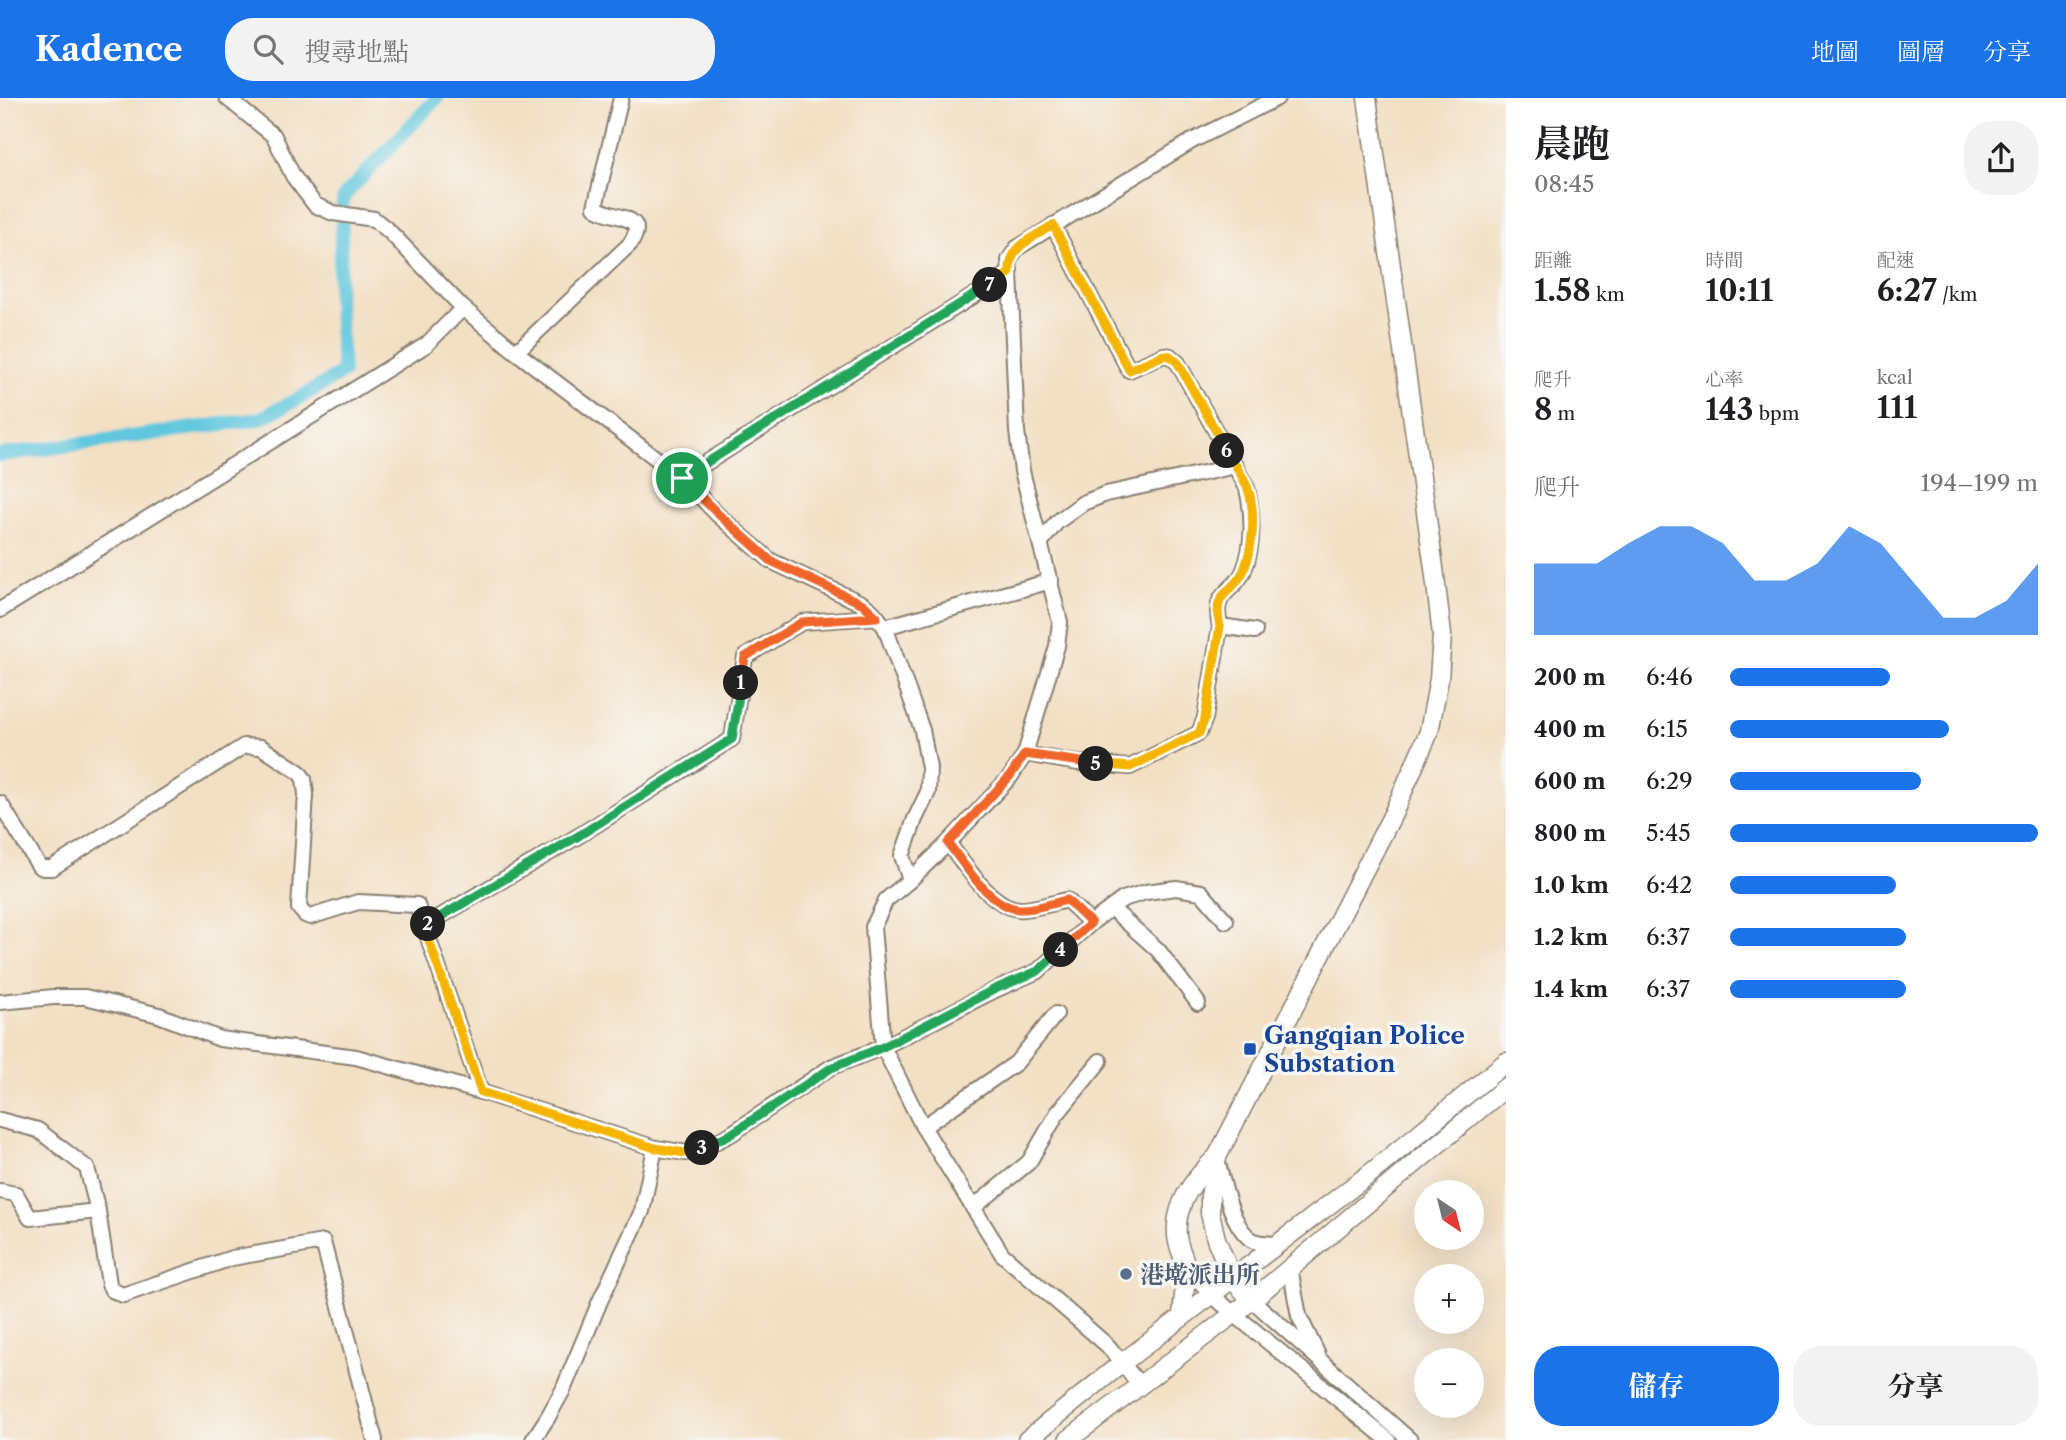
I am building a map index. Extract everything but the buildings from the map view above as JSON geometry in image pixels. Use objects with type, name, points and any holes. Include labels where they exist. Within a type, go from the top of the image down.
[{"type":"main road","points":[[1252,1300],[1233,1280],[1216,1239],[1210,1213],[1210,1196],[1217,1157],[1394,814],[1429,732],[1439,679],[1441,635],[1434,568],[1367,98]]},
{"type":"main road","points":[[1027,1440],[1122,1363],[1372,1172],[1506,1062]]},
{"type":"main road","points":[[1068,1440],[1252,1300],[1506,1087]]},
{"type":"main road","points":[[1182,1317],[1186,1266],[1178,1241],[1177,1221],[1196,1176],[1217,1157]]},
{"type":"street","points":[[227,98],[274,136],[293,176],[315,205],[332,213],[374,219],[389,231],[463,308],[516,352],[682,478],[771,561],[863,604],[881,622],[922,730],[929,768],[928,792],[902,856],[910,880]]},
{"type":"street","points":[[516,352],[631,244],[637,234],[636,226],[631,220],[601,212],[595,207],[621,98]]},
{"type":"street","points":[[1139,1384],[1108,1346],[1002,1254],[923,1127],[883,1047],[873,927],[886,901],[948,843],[1010,776],[1025,754],[1057,646],[1060,622],[1052,581],[1022,471],[1017,431],[1009,260],[1017,248],[1053,225],[1192,141],[1277,98]]},
{"type":"street","points":[[1025,754],[1078,763],[1130,767],[1199,733],[1205,718],[1220,626],[1217,614],[1220,597],[1244,572],[1251,539],[1251,505],[1247,488],[1178,363],[1170,356],[1164,355],[1129,370],[1053,225]]},
{"type":"street","points":[[682,478],[1010,273]]},
{"type":"street","points":[[0,610],[426,345],[463,308]]},
{"type":"street","points":[[1041,542],[1057,522],[1083,503],[1106,494],[1236,466]]},
{"type":"street","points":[[424,926],[580,835],[732,739],[745,657],[802,622],[881,622],[1052,581]]},
{"type":"street","points":[[1220,626],[1255,631]]},
{"type":"street","points":[[0,803],[39,866],[52,868],[244,746],[261,747],[299,772],[304,779],[306,794],[299,908],[304,915],[310,917],[358,902],[417,905],[481,1092]]},
{"type":"street","points":[[948,843],[985,891],[1013,908],[1022,909],[1067,900],[1091,923]]},
{"type":"street","points":[[0,1002],[85,997],[159,1015],[220,1039],[356,1057],[481,1092],[655,1148],[685,1153],[731,1134],[831,1068],[883,1047],[995,989],[1038,971],[1091,923],[1123,899],[1146,892],[1176,888],[1201,892],[1226,921]]},
{"type":"street","points":[[1111,908],[1158,950],[1198,1003]]},
{"type":"street","points":[[923,1127],[1016,1063],[1056,1014]]},
{"type":"street","points":[[974,1208],[1029,1161],[1057,1114],[1100,1061]]},
{"type":"street","points":[[0,1120],[38,1130],[87,1168],[98,1211],[109,1284],[113,1290],[123,1295],[232,1258],[323,1242],[375,1440]]},
{"type":"street","points":[[533,1440],[563,1390],[600,1301],[642,1212],[655,1148]]},
{"type":"street","points":[[1217,1157],[1237,1222],[1248,1238],[1260,1243],[1280,1244]]},
{"type":"street","points":[[0,1191],[16,1194],[30,1219],[98,1211]]},
{"type":"street","points":[[1186,1266],[1212,1295],[1234,1314],[1388,1440]]},
{"type":"street","points":[[1290,1268],[1299,1316],[1321,1363]]},
{"type":"street","points":[[1252,1300],[1410,1440]]},
{"type":"waterway","points":[[343,203],[344,196],[437,98]]},
{"type":"waterway","points":[[0,455],[259,419],[343,372],[338,296],[342,226]]},
{"type":"place","name":"Gangqian Police Substation","points":[[1250,1049]]},
{"type":"place","name":"港墘派出所","points":[[1126,1274]]},
{"type":"route","points":[[1053,225],[1129,370],[1164,355],[1170,356],[1178,363],[1236,466],[1247,488],[1251,505],[1251,539],[1244,572],[1220,597],[1217,614],[1220,626],[1205,718],[1199,733],[1130,767],[1078,763],[1025,754],[1010,776],[948,843],[985,891],[1013,908],[1022,909],[1067,900],[1091,923],[1038,971],[995,989],[883,1047],[831,1068],[731,1134],[685,1153],[655,1148],[481,1092],[424,926],[580,835],[732,739],[745,657],[802,622],[877,617],[863,604],[771,561],[682,478],[1010,273],[1009,260],[1017,248],[1053,225]]}]
